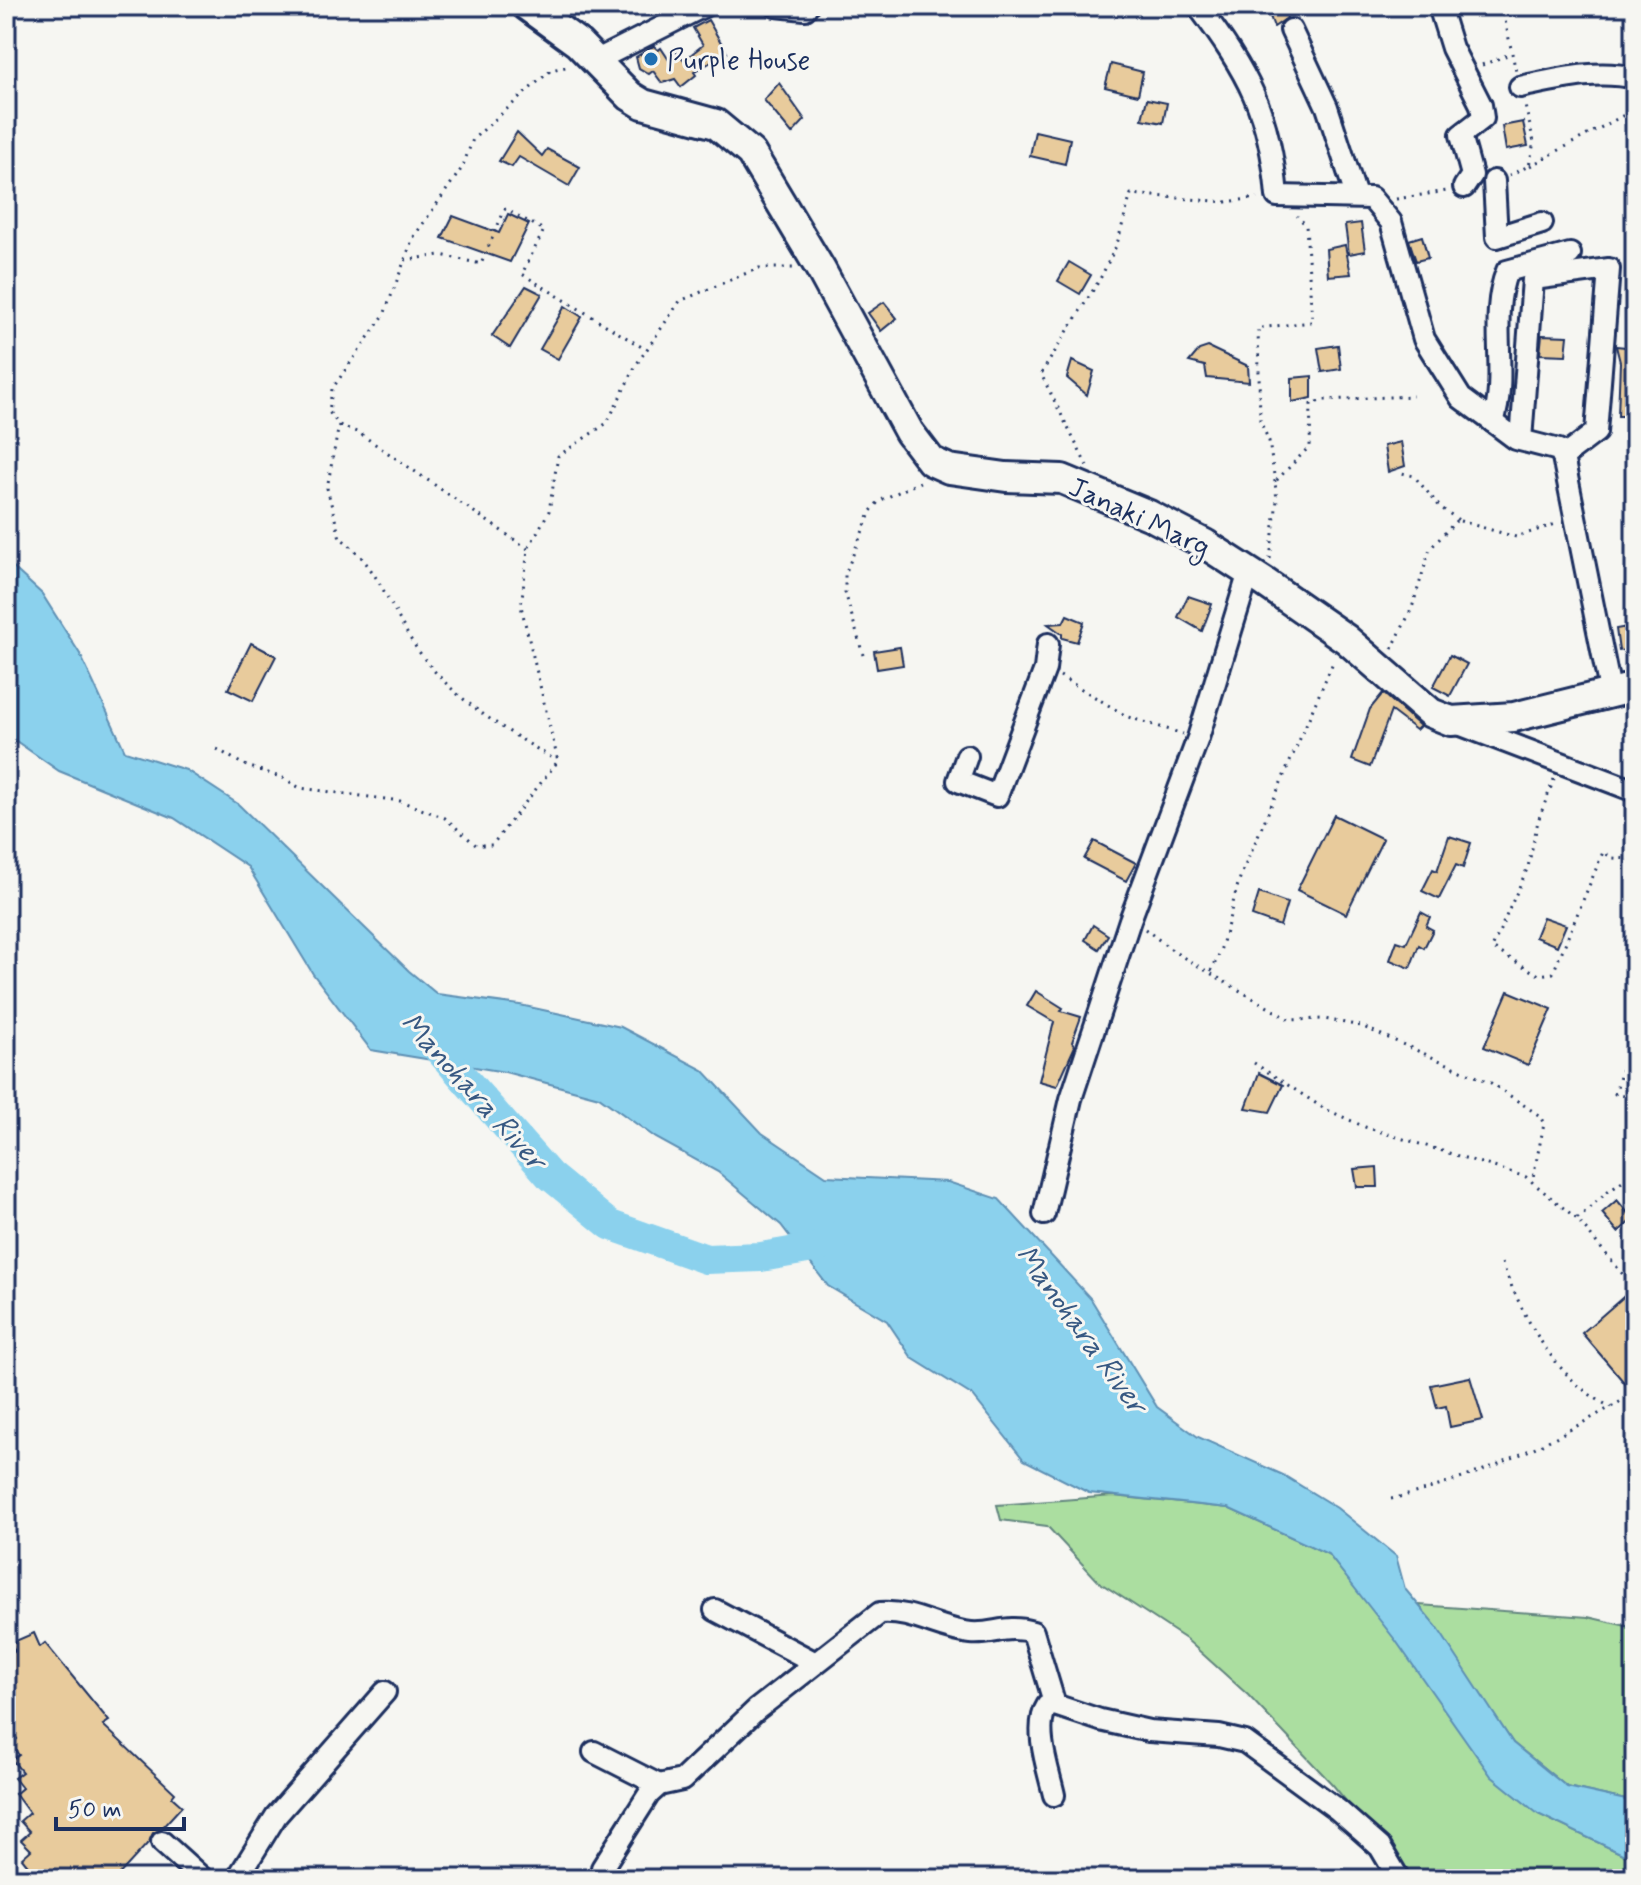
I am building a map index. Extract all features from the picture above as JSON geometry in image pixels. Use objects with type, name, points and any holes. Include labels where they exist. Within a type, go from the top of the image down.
[{"type":"street","points":[[527,6],[597,60],[630,96],[643,104],[716,124],[751,153],[821,270],[909,432],[931,461],[949,469]]},
{"type":"street","points":[[597,60],[704,6]]},
{"type":"street","points":[[776,6],[805,9],[807,6]]},
{"type":"street","points":[[1198,6],[1254,90],[1272,139],[1277,196],[1371,198],[1391,222],[1424,339],[1461,398],[1521,440],[1559,450],[1563,457],[1576,520],[1623,691],[1514,717],[1451,721]]},
{"type":"street","points":[[1439,6],[1464,74],[1481,105],[1483,118],[1461,135],[1472,175],[1464,187]]},
{"type":"street","points":[[1291,30],[1327,107],[1356,196]]},
{"type":"street","points":[[1520,87],[1579,75],[1614,73],[1635,78]]},
{"type":"street","points":[[1494,181],[1497,237],[1542,223]]},
{"type":"street","points":[[1493,422],[1501,398],[1500,315],[1507,271],[1570,254]]},
{"type":"street","points":[[1521,440],[1533,279],[1609,269],[1596,432],[1563,457]]},
{"type":"street","name":"Janaki Marg","points":[[949,469],[1006,477],[1062,479],[1102,493],[1205,544],[1346,639],[1431,713],[1451,721]]},
{"type":"street","points":[[1044,1214],[1071,1099],[1130,920],[1256,577]]},
{"type":"street","points":[[967,756],[958,781],[997,796],[1045,669],[1048,644]]},
{"type":"street","points":[[1451,721],[1635,791]]},
{"type":"street","points":[[715,1610],[814,1662]]},
{"type":"street","points":[[601,1879],[602,1868],[649,1794],[659,1785],[682,1780],[756,1710],[880,1613],[898,1612],[945,1628],[975,1634],[1005,1627],[1033,1632],[1055,1705]]},
{"type":"street","points":[[237,1879],[276,1816],[385,1692]]},
{"type":"street","points":[[1054,1795],[1044,1742],[1043,1713],[1047,1706],[1055,1705],[1149,1731],[1219,1736],[1245,1742],[1338,1810],[1380,1847],[1399,1879]]},
{"type":"street","points":[[594,1752],[659,1785]]},
{"type":"street","points":[[162,1842],[203,1879]]},
{"type":"path","points":[[1464,74],[1510,54]]},
{"type":"path","points":[[528,549],[359,433],[339,425],[329,412],[332,389],[384,315],[413,238],[462,168],[473,139],[551,70],[597,60]]},
{"type":"path","points":[[1529,166],[1624,115],[1635,123]]},
{"type":"path","points":[[1102,493],[1041,374],[1106,267],[1117,244],[1131,194],[1226,202],[1277,196],[1306,225],[1312,322],[1258,328],[1260,421],[1269,441],[1275,482],[1275,531],[1256,577]]},
{"type":"path","points":[[405,260],[441,255],[481,264],[505,209],[544,230],[522,274],[613,333],[645,349]]},
{"type":"path","points":[[558,761],[521,606],[528,549],[549,511],[558,456],[607,423],[645,349],[680,301],[759,268],[821,270]]},
{"type":"path","points":[[1275,482],[1310,446],[1311,404],[1324,400],[1413,396]]},
{"type":"path","points":[[339,425],[327,488],[340,538],[358,550],[420,654],[454,694],[558,761]]},
{"type":"path","points":[[863,655],[844,583],[861,530],[879,501],[949,469]]},
{"type":"path","points":[[1398,472],[1414,476],[1440,507],[1460,521],[1516,537],[1576,520]]},
{"type":"path","points":[[1377,668],[1392,648],[1412,608],[1430,549],[1460,521]]},
{"type":"path","points":[[1211,971],[1221,953],[1241,875],[1327,674],[1346,639]]},
{"type":"path","points":[[1045,669],[1128,717],[1198,738]]},
{"type":"path","points":[[217,749],[244,765],[283,778],[300,788],[400,801],[445,818],[476,845],[492,845],[558,761]]},
{"type":"path","points":[[1561,761],[1538,821],[1528,867],[1492,948],[1539,975],[1553,973],[1603,852],[1613,858],[1631,859],[1635,849]]},
{"type":"path","points":[[1130,920],[1176,953],[1290,1020],[1324,1019],[1361,1026],[1491,1083],[1540,1116],[1544,1124],[1532,1182]]},
{"type":"path","points":[[1635,1023],[1615,1094],[1635,1096]]},
{"type":"path","points":[[1254,1063],[1323,1108],[1365,1127],[1532,1182],[1577,1219],[1635,1289]]},
{"type":"path","points":[[1577,1219],[1635,1172]]},
{"type":"path","points":[[1502,1263],[1518,1303],[1567,1374],[1590,1397],[1611,1407]]},
{"type":"path","points":[[1391,1499],[1496,1468],[1635,1393]]},
{"type":"green space","points":[[1113,1496],[1228,1508],[1328,1554],[1538,1814],[1635,1860],[1635,1879],[1410,1879],[1333,1785],[1248,1695],[1186,1639],[1099,1582],[1047,1526],[1001,1520],[997,1505]]},
{"type":"green space","points":[[1419,1605],[1588,1617],[1635,1628],[1635,1802],[1567,1787],[1513,1743]]},
{"type":"water","points":[[6,561],[42,594],[80,654],[125,751],[186,770],[238,804],[409,971],[437,994],[520,1005],[621,1027],[703,1070],[762,1133],[826,1176],[948,1182],[999,1199],[1091,1299],[1157,1407],[1198,1437],[1283,1475],[1337,1508],[1396,1556],[1405,1589],[1437,1627],[1513,1743],[1567,1787],[1635,1802],[1635,1860],[1538,1814],[1491,1776],[1396,1641],[1328,1554],[1228,1508],[1089,1493],[1024,1460],[973,1396],[912,1358],[887,1321],[828,1286],[781,1225],[718,1172],[656,1138],[599,1097],[505,1072],[371,1050],[313,974],[248,867],[174,818],[59,771],[6,734]]},
{"type":"building","points":[[1283,6],[1287,18],[1274,27],[1268,11]]},
{"type":"building","points":[[708,20],[727,53],[694,72],[696,75],[681,87],[675,79],[662,83],[653,71],[649,74],[639,68],[636,57],[654,46],[658,50],[661,48],[669,60],[677,52],[684,60],[703,45],[693,28]]},
{"type":"building","points":[[1111,64],[1143,72],[1138,95],[1105,87]]},
{"type":"building","points":[[779,83],[805,120],[792,134],[764,100]]},
{"type":"building","points":[[1147,99],[1167,103],[1163,123],[1142,119]]},
{"type":"building","points":[[1523,122],[1528,146],[1506,150],[1502,126]]},
{"type":"building","points":[[1035,131],[1070,139],[1065,164],[1030,156]]},
{"type":"building","points":[[517,132],[542,156],[547,149],[580,167],[569,186],[519,157],[512,167],[499,161]]},
{"type":"building","points":[[508,214],[529,224],[510,262],[442,238],[453,216],[499,233]]},
{"type":"building","points":[[1361,223],[1365,251],[1349,254],[1345,225]]},
{"type":"building","points":[[1422,236],[1428,258],[1416,261],[1409,240]]},
{"type":"building","points":[[1345,245],[1351,274],[1328,276],[1326,249]]},
{"type":"building","points":[[1069,262],[1091,275],[1080,294],[1058,281]]},
{"type":"building","points":[[526,286],[542,294],[510,348],[492,336]]},
{"type":"building","points":[[884,302],[897,318],[881,331],[868,313]]},
{"type":"building","points":[[565,306],[582,317],[558,359],[540,349]]},
{"type":"building","points":[[1542,335],[1568,336],[1566,355],[1540,354]]},
{"type":"building","points":[[1338,345],[1341,369],[1322,372],[1318,348]]},
{"type":"building","points":[[1616,346],[1635,348],[1635,416],[1618,416],[1620,362]]},
{"type":"building","points":[[1208,347],[1248,366],[1249,382],[1207,378],[1205,366],[1189,362],[1199,350]]},
{"type":"building","points":[[1072,361],[1094,371],[1087,395],[1067,378]]},
{"type":"building","points":[[1312,376],[1312,398],[1292,402],[1292,378]]},
{"type":"building","points":[[1401,442],[1405,466],[1388,472],[1384,446]]},
{"type":"building","points":[[1188,596],[1212,604],[1202,631],[1178,617]]},
{"type":"building","points":[[1067,615],[1084,622],[1077,642],[1062,638],[1062,634],[1048,624],[1063,623]]},
{"type":"building","points":[[1633,626],[1635,649],[1619,651],[1616,629]]},
{"type":"building","points":[[251,643],[276,656],[253,701],[228,689]]},
{"type":"building","points":[[900,647],[903,665],[877,669],[874,651]]},
{"type":"building","points":[[1450,655],[1467,664],[1450,696],[1433,687]]},
{"type":"building","points":[[1383,693],[1420,726],[1416,730],[1391,711],[1370,767],[1352,760],[1370,709]]},
{"type":"building","points":[[1334,815],[1383,839],[1346,914],[1297,890]]},
{"type":"building","points":[[1449,836],[1471,843],[1463,868],[1456,865],[1439,899],[1422,891],[1433,869],[1437,871]]},
{"type":"building","points":[[1094,841],[1136,863],[1126,881],[1084,859]]},
{"type":"building","points":[[1259,893],[1287,903],[1280,926],[1252,916]]},
{"type":"building","points":[[1421,912],[1430,917],[1426,926],[1433,930],[1424,948],[1419,945],[1410,968],[1390,960],[1397,941],[1406,944]]},
{"type":"building","points":[[1543,917],[1566,925],[1557,946],[1535,937]]},
{"type":"building","points":[[1093,925],[1108,935],[1099,949],[1085,940]]},
{"type":"building","points":[[1036,991],[1063,1008],[1061,1011],[1081,1017],[1072,1042],[1075,1046],[1057,1086],[1039,1081],[1054,1022],[1027,1006]]},
{"type":"building","points":[[1508,991],[1552,1009],[1528,1065],[1484,1047]]},
{"type":"building","points":[[1259,1073],[1283,1085],[1270,1112],[1246,1108]]},
{"type":"building","points":[[1377,1167],[1378,1187],[1357,1187],[1354,1169]]},
{"type":"building","points":[[1617,1200],[1633,1219],[1618,1232],[1602,1213]]},
{"type":"building","points":[[1629,1292],[1635,1299],[1635,1381],[1628,1387],[1582,1333]]},
{"type":"building","points":[[1470,1377],[1483,1420],[1450,1427],[1446,1406],[1437,1408],[1431,1385]]},
{"type":"building","points":[[34,1633],[40,1647],[45,1643],[109,1721],[103,1725],[175,1793],[172,1797],[182,1806],[161,1829],[153,1833],[149,1842],[115,1879],[39,1879],[22,1858],[31,1850],[21,1840],[30,1832],[20,1821],[29,1813],[15,1794],[22,1788],[14,1778],[22,1772],[12,1760],[19,1755],[11,1745],[17,1739],[8,1727],[15,1722],[7,1711],[13,1707],[6,1698],[6,1659],[15,1651],[11,1643]]},
{"type":"waterway","name":"Manohara River","points":[[425,1034],[549,1175],[610,1225],[706,1259],[761,1257],[819,1247],[838,1236]]},
{"type":"place","name":"Purple House","points":[[651,59]]}]
